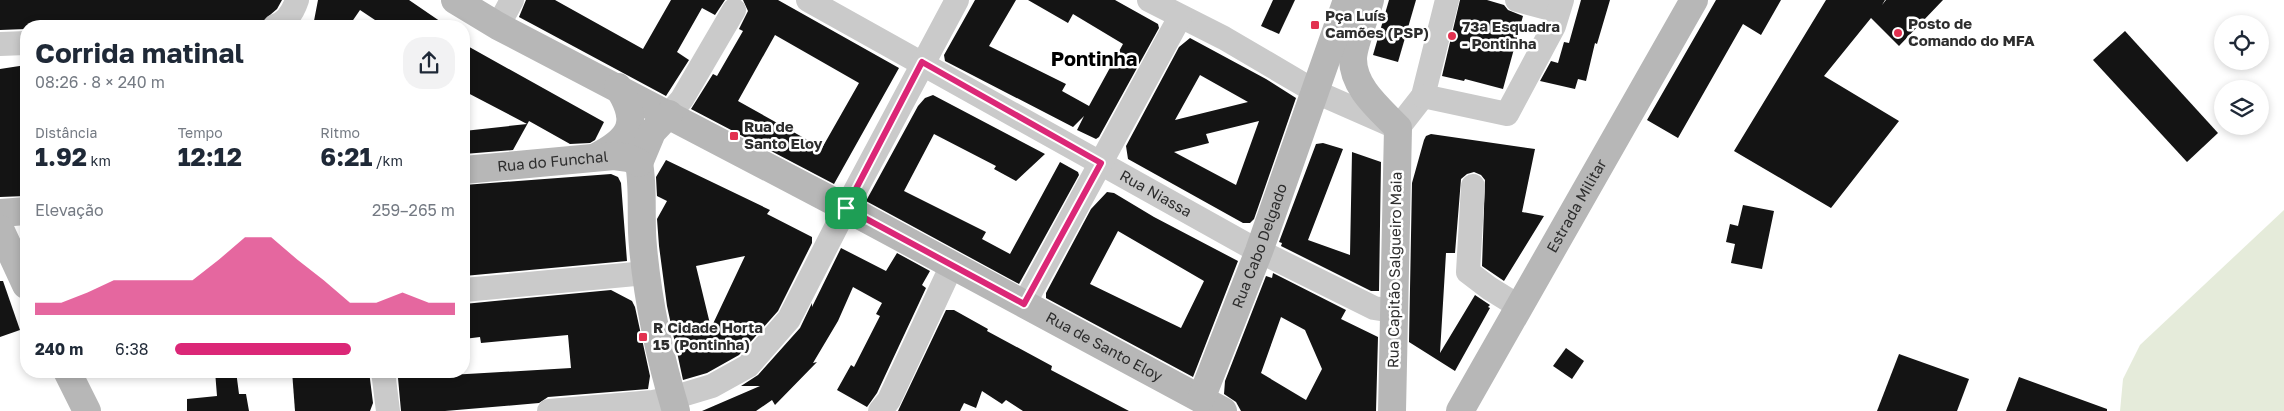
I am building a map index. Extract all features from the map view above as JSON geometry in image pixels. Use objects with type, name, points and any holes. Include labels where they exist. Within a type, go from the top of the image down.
[{"type":"main road","name":"Rua de Santo Eloy","points":[[455,0],[498,26],[618,87],[1024,304],[1204,407]]},
{"type":"main road","name":"Rua Cabo Delgado","points":[[1204,407],[1347,0]]},
{"type":"main road","points":[[1370,0],[1352,57],[1354,74],[1367,96],[1398,128]]},
{"type":"main road","name":"Estrada Militar","points":[[1460,411],[1518,306],[1694,0]]},
{"type":"main road","points":[[596,157],[618,145],[631,125],[629,108],[618,87]]},
{"type":"main road","points":[[669,114],[652,132],[639,163],[640,216],[646,273],[661,355],[674,405]]},
{"type":"main road","name":"Rua Capitão Salgueiro Maia","points":[[1392,411],[1398,128]]},
{"type":"main road","name":"Rua do Funchal","points":[[470,169],[596,157],[629,158],[639,163]]},
{"type":"main road","points":[[0,213],[20,211]]},
{"type":"main road","points":[[0,229],[20,272]]},
{"type":"main road","points":[[70,378],[87,411]]},
{"type":"street","points":[[286,20],[290,16],[297,0]]},
{"type":"street","points":[[498,26],[512,0]]},
{"type":"street","name":"Rua Niassa","points":[[808,0],[1258,251],[1374,308],[1393,310]]},
{"type":"street","points":[[549,411],[652,402],[674,405],[748,366],[789,319],[922,62],[957,0]]},
{"type":"street","points":[[1149,0],[1180,18],[1224,38],[1316,92],[1398,128],[1423,96],[1447,0]]},
{"type":"street","points":[[1423,96],[1507,114],[1554,26],[1560,6],[1517,0]]},
{"type":"street","points":[[669,114],[682,99],[734,10]]},
{"type":"street","points":[[1024,304],[1180,18]]},
{"type":"street","points":[[0,44],[20,43]]},
{"type":"street","points":[[1473,186],[1468,272],[1518,306]]},
{"type":"street","points":[[880,411],[889,400],[952,265]]},
{"type":"street","points":[[470,289],[646,273]]},
{"type":"street","points":[[384,378],[388,411]]},
{"type":"green space","points":[[2284,210],[2284,411],[2120,411],[2123,379],[2140,345]]},
{"type":"building","points":[[0,0],[282,0],[277,9],[264,20],[20,20],[20,29],[0,30]]},
{"type":"building","points":[[318,0],[409,0],[438,20],[375,20],[360,10],[353,20],[314,20]]},
{"type":"building","points":[[526,0],[555,0],[643,49],[671,0],[725,0],[715,15],[702,8],[677,52],[689,60],[666,96],[519,17]]},
{"type":"building","points":[[743,0],[778,0],[899,68],[834,184],[691,109],[713,74],[717,76],[743,31],[739,29],[748,11]],"holes":[[[775,35],[859,83],[822,148],[738,101]]]},
{"type":"building","points":[[975,0],[1016,0],[989,46],[1066,84],[1062,91],[1089,106],[1123,44],[1073,14],[1068,23],[1028,0],[1115,0],[1158,24],[1159,28],[1099,137],[1096,139],[1077,130],[1084,116],[1073,127],[945,61],[944,55]]},
{"type":"building","points":[[1273,0],[1295,0],[1279,34],[1261,26]]},
{"type":"building","points":[[1389,0],[1416,0],[1398,62],[1373,55]]},
{"type":"building","points":[[1460,0],[1487,0],[1504,5],[1508,10],[1523,16],[1503,89],[1465,79],[1464,81],[1442,76]]},
{"type":"building","points":[[1581,0],[1610,0],[1597,44],[1595,43],[1586,81],[1578,79],[1575,89],[1540,81],[1551,61],[1558,63],[1564,42],[1569,43]]},
{"type":"building","points":[[1716,0],[1781,0],[1761,35],[1743,24],[1678,138],[1647,120]]},
{"type":"building","points":[[1826,0],[1885,0],[1882,5],[1886,0],[1943,0],[1899,46],[1871,18],[1824,76],[1899,121],[1831,208],[1734,151]]},
{"type":"building","points":[[2125,31],[2214,129],[2214,135],[2216,135],[2187,162],[2093,60]]},
{"type":"building","points":[[1190,38],[1266,79],[1296,98],[1254,219],[1250,223],[1243,223],[1128,159],[1126,146],[1179,47]],"holes":[[[1200,75],[1248,102],[1175,120]],[[1259,121],[1236,185],[1174,152],[1209,143],[1206,134]]]},
{"type":"building","points":[[470,47],[604,122],[595,140],[590,143],[570,144],[529,121],[513,150],[470,154],[470,130],[527,124],[470,94]]},
{"type":"building","points":[[20,66],[20,196],[0,197],[0,69]]},
{"type":"building","points":[[933,95],[1045,154],[1016,181],[994,169],[996,166],[934,134],[904,191],[986,232],[982,239],[1010,254],[1060,162],[1078,172],[1079,175],[1019,284],[866,201],[918,106],[925,98]]},
{"type":"building","points":[[1431,134],[1535,149],[1522,212],[1544,216],[1504,281],[1482,266],[1485,180],[1481,175],[1474,172],[1467,174],[1461,179],[1455,253],[1446,253],[1440,353],[1475,295],[1490,305],[1488,307],[1490,308],[1455,371],[1409,342],[1412,183],[1424,140],[1426,136]]},
{"type":"building","points":[[1323,143],[1343,149],[1308,240],[1350,255],[1352,152],[1381,162],[1379,291],[1371,291],[1281,246],[1282,243],[1279,242],[1316,144]]},
{"type":"building","points":[[666,160],[770,210],[767,214],[812,237],[812,243],[778,311],[739,355],[707,373],[683,380],[667,306],[659,246],[657,219],[667,201],[657,196],[656,177]],"holes":[[[745,256],[711,328],[696,266]]]},
{"type":"building","points":[[611,174],[618,177],[621,183],[627,261],[470,275],[470,185]]},
{"type":"building","points":[[1107,192],[1114,193],[1154,217],[1238,261],[1193,377],[1046,298],[1046,293],[1091,209]],"holes":[[[1118,231],[1204,281],[1181,328],[1090,284]]]},
{"type":"building","points":[[1743,205],[1774,211],[1762,269],[1731,263],[1735,244],[1726,242],[1730,224],[1738,226]]},
{"type":"building","points":[[841,248],[886,271],[897,253],[930,271],[922,285],[926,288],[877,393],[867,407],[837,390],[851,365],[854,367],[880,316],[876,314],[882,303],[853,287],[838,321],[813,363],[817,362],[775,405],[772,400],[756,411],[702,411],[760,386],[741,386],[758,375],[800,328]]},
{"type":"building","points":[[1273,273],[1346,310],[1341,319],[1378,337],[1376,411],[1241,411],[1236,402],[1224,394],[1225,381],[1266,276],[1272,278]],"holes":[[[1281,317],[1305,330],[1322,369],[1306,400],[1261,373]]]},
{"type":"building","points":[[0,281],[3,281],[20,330],[0,337]]},
{"type":"building","points":[[611,290],[632,301],[635,307],[650,376],[648,389],[548,397],[539,403],[445,411],[401,411],[398,378],[470,378],[470,374],[571,368],[568,335],[481,343],[480,337],[470,338],[470,303]]},
{"type":"building","points":[[946,310],[954,310],[988,329],[987,331],[1052,366],[1051,370],[1129,411],[1023,411],[1006,400],[1002,404],[982,391],[976,408],[964,403],[960,411],[898,411]]},
{"type":"building","points":[[1566,348],[1584,361],[1572,379],[1553,366]]},
{"type":"building","points":[[1899,354],[1969,379],[1957,411],[1877,411]]},
{"type":"building","points":[[2019,377],[2107,409],[2107,411],[2006,411]]},
{"type":"building","points":[[216,378],[237,378],[239,394],[246,394],[249,411],[187,411],[187,399],[217,396]]},
{"type":"building","points":[[293,378],[370,378],[373,403],[370,411],[295,411]]},
{"type":"place","name":"Pça Luís Camões (PSP)","points":[[1315,25]]},
{"type":"place","name":"Posto de Comando do MFA","points":[[1898,33]]},
{"type":"place","name":"73ª Esquadra - Pontinha","points":[[1452,36]]},
{"type":"place","name":"Rua de Santo Eloy","points":[[734,136]]},
{"type":"place","name":"R Cidade Horta 15 (Pontinha)","points":[[643,337]]},
{"type":"district","name":"Pontinha","points":[[1094,59]]},
{"type":"route","points":[[922,62],[1101,163],[1024,304],[846,208],[922,62]]}]
